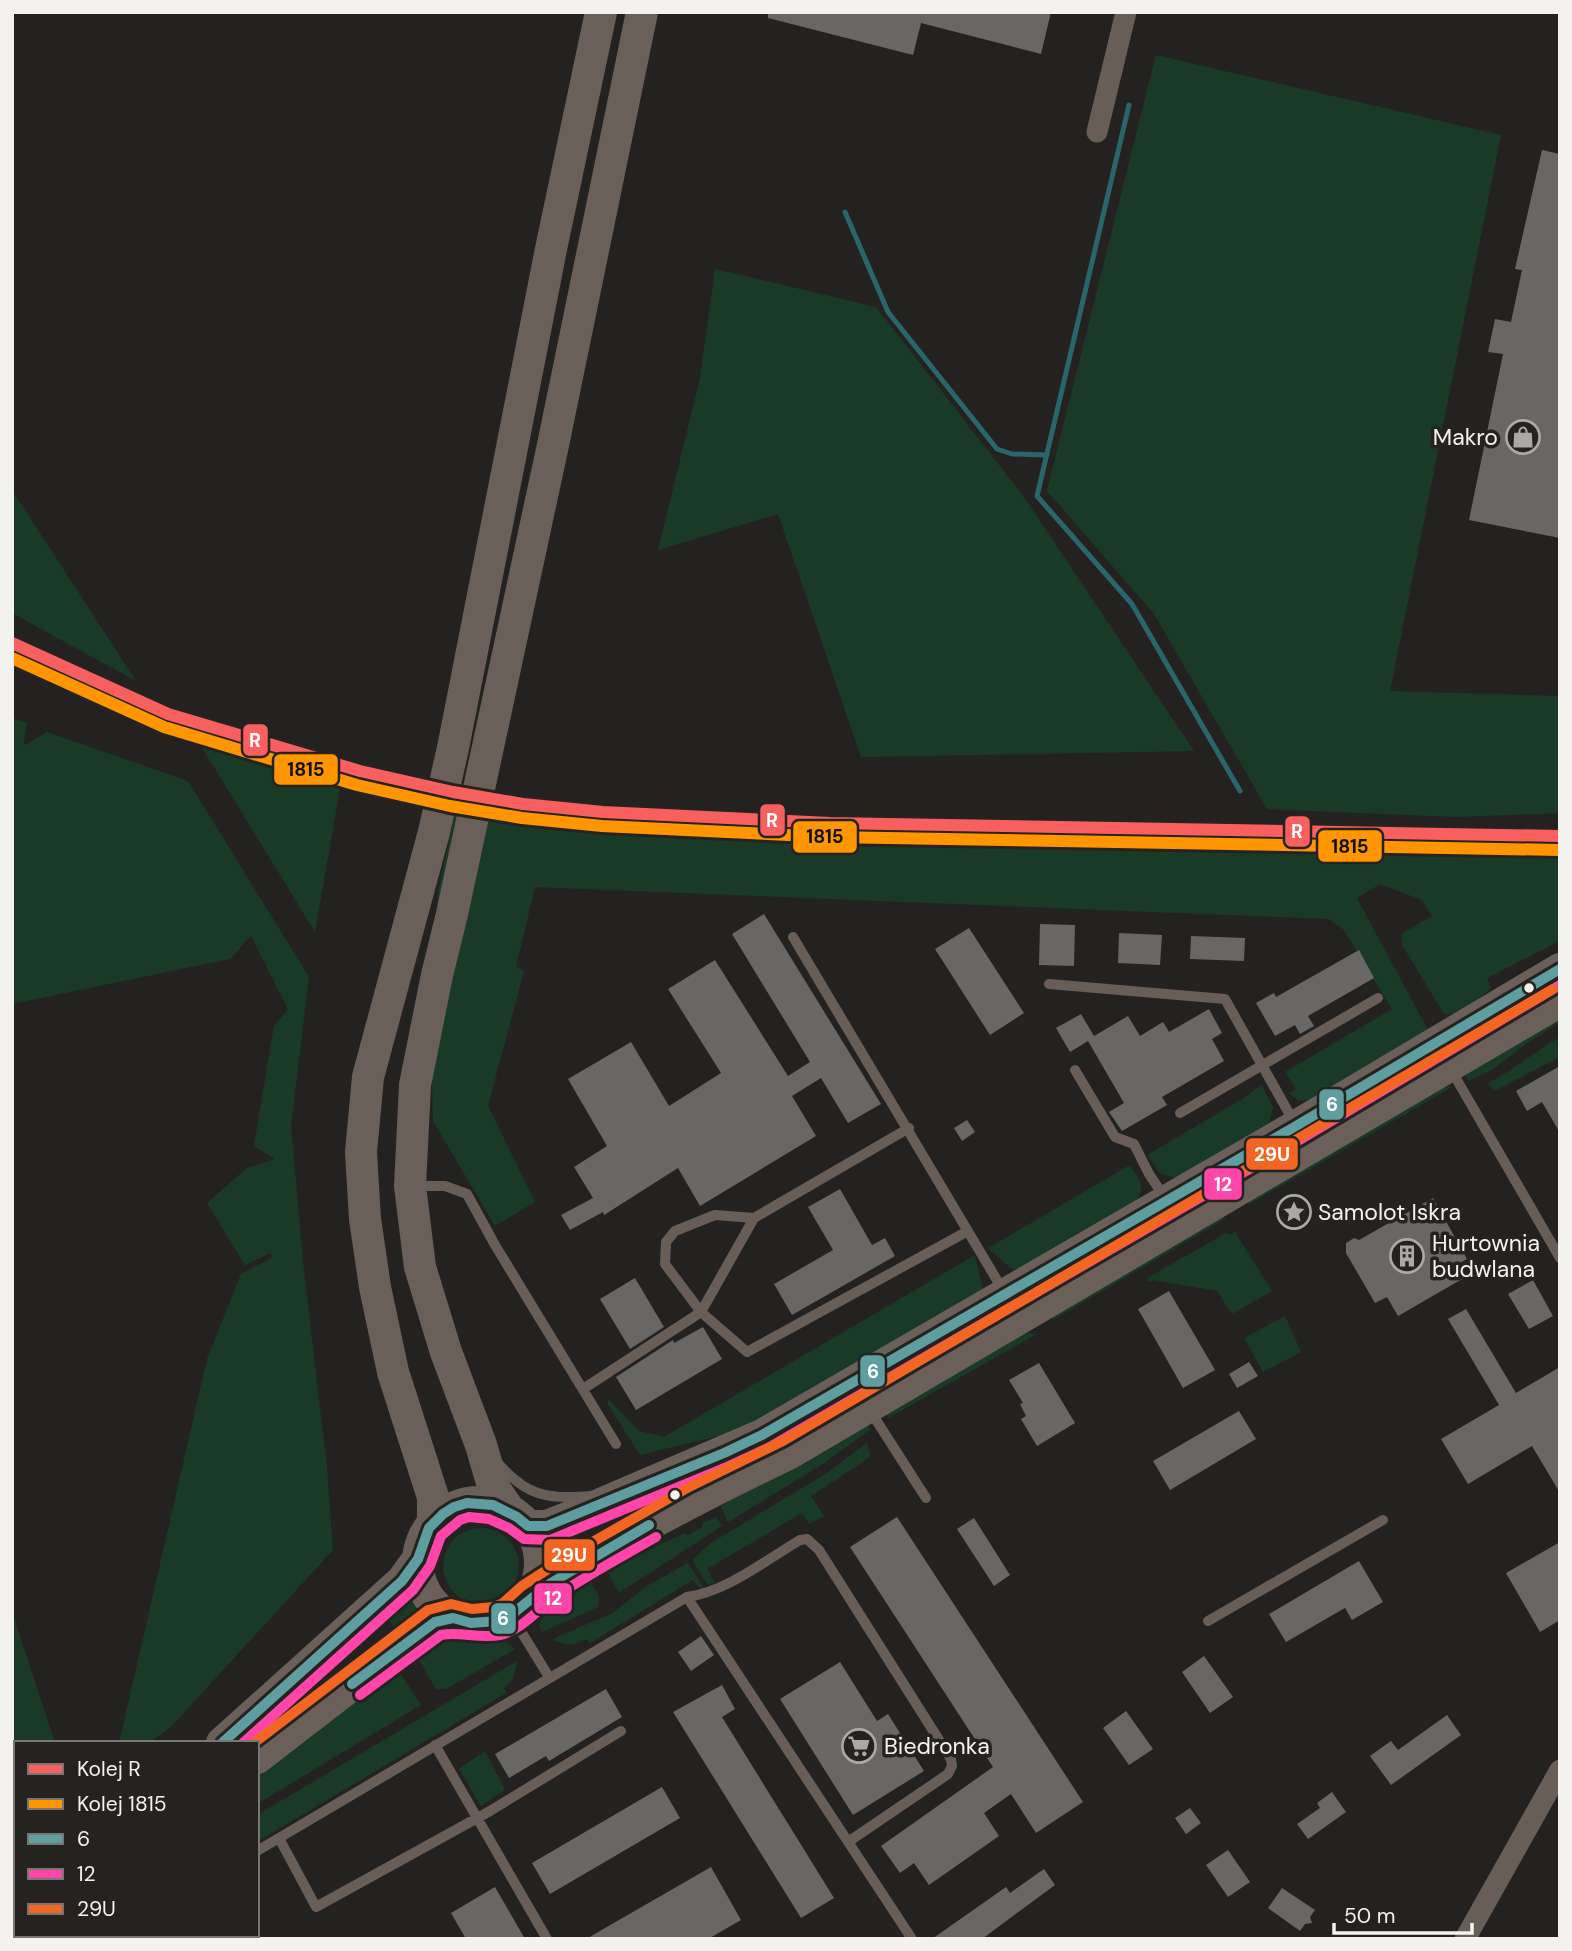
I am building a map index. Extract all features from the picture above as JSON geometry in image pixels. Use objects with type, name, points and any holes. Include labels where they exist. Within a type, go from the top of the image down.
[{"type":"main road","points":[[433,1522],[433,1497],[393,1372],[375,1287],[365,1219],[361,1153],[368,1077],[434,832],[453,748],[551,249],[601,12]]},
{"type":"main road","points":[[520,1606],[540,1574],[539,1549],[519,1518],[493,1486],[481,1445],[446,1352],[421,1267],[410,1186],[415,1085],[553,445],[642,12]]},
{"type":"main road","points":[[224,1741],[402,1581],[418,1559],[425,1535],[433,1522],[450,1509],[474,1502],[498,1505],[519,1518],[547,1526],[762,1435],[1296,1126],[1560,969]]},
{"type":"main road","points":[[418,1559],[423,1587],[436,1605],[453,1618],[480,1624],[498,1621],[575,1568],[672,1513],[790,1453],[1560,1001]]},
{"type":"main road","points":[[259,1756],[423,1630],[435,1622],[453,1618]]},
{"type":"street","points":[[1097,132],[1126,12]]},
{"type":"street","points":[[1465,1939],[1560,1770]]},
{"type":"lane","points":[[793,937],[1006,1294]]},
{"type":"lane","points":[[1049,984],[1225,999],[1296,1126]]},
{"type":"lane","points":[[1180,1113],[1378,998]]},
{"type":"lane","points":[[1449,1065],[1560,1258]]},
{"type":"lane","points":[[1075,1070],[1115,1137],[1135,1144],[1149,1174],[1166,1200]]},
{"type":"lane","points":[[583,1389],[701,1312],[754,1218],[909,1128]]},
{"type":"lane","points":[[410,1186],[444,1185],[467,1194],[616,1444]]},
{"type":"lane","points":[[754,1218],[715,1214],[675,1231],[666,1242],[665,1264],[701,1312],[747,1352],[968,1231]]},
{"type":"lane","points":[[867,1407],[926,1498]]},
{"type":"lane","points":[[481,1445],[512,1480],[544,1495],[565,1498],[625,1494]]},
{"type":"lane","points":[[1208,1621],[1383,1520]]},
{"type":"lane","points":[[259,1850],[687,1597],[703,1595],[719,1588],[800,1540],[811,1539],[951,1759],[952,1766],[948,1774],[848,1842]]},
{"type":"lane","points":[[687,1597],[912,1939]]},
{"type":"lane","points":[[520,1606],[549,1677]]},
{"type":"lane","points":[[279,1838],[316,1907],[476,1819],[621,1731]]},
{"type":"lane","points":[[435,1745],[547,1939]]},
{"type":"green space","points":[[1156,55],[1501,135],[1390,691],[1560,696],[1560,813],[1458,817],[1267,809],[1154,614],[1047,491]]},
{"type":"green space","points":[[715,269],[876,307],[1024,497],[1194,751],[861,757],[778,514],[658,550],[700,378]]},
{"type":"green space","points":[[12,490],[136,681],[12,613]]},
{"type":"green space","points":[[12,718],[27,723],[23,746],[47,732],[188,781],[309,977],[291,1125],[333,1550],[170,1728],[151,1741],[119,1741],[207,1359],[241,1274],[272,1258],[271,1253],[245,1265],[207,1203],[247,1168],[275,1159],[254,1146],[274,1026],[288,1009],[251,936],[230,959],[12,1004]]},
{"type":"green space","points":[[201,746],[340,788],[315,932]]},
{"type":"green space","points":[[455,813],[642,837],[1305,854],[1560,855],[1560,941],[1487,978],[1491,988],[1463,1013],[1444,1014],[1402,945],[1401,934],[1432,916],[1422,900],[1380,884],[1357,898],[1428,1030],[1315,1101],[1298,1100],[1289,1093],[1296,1089],[1285,1072],[1392,1009],[1344,930],[1329,919],[535,887],[516,967],[524,971],[488,1106],[535,1202],[495,1226],[433,1121],[432,967],[438,892]]},
{"type":"green space","points":[[1560,1007],[1560,1022],[1492,1070],[1468,1081],[1465,1072]]},
{"type":"green space","points":[[1560,1037],[1560,1057],[1494,1091],[1488,1083],[1507,1072]]},
{"type":"green space","points":[[1433,1083],[1452,1087],[1248,1205],[1247,1198]]},
{"type":"green space","points":[[1262,1085],[1273,1108],[1268,1127],[1182,1179],[1160,1174],[1147,1155]]},
{"type":"green space","points":[[1130,1165],[1141,1185],[1140,1194],[1133,1207],[1023,1272],[1012,1269],[988,1248]]},
{"type":"green space","points":[[1212,1215],[1225,1219],[1053,1320],[1051,1315]]},
{"type":"green space","points":[[1235,1232],[1272,1291],[1232,1314],[1217,1291],[1153,1280],[1149,1282],[1147,1278],[1226,1233],[1231,1235]]},
{"type":"green space","points":[[975,1255],[983,1292],[755,1427],[640,1455],[607,1403],[609,1400],[639,1431],[664,1437]]},
{"type":"green space","points":[[1285,1316],[1301,1352],[1263,1372],[1244,1338]]},
{"type":"green space","points":[[1016,1334],[1037,1334],[888,1418],[886,1413]]},
{"type":"green space","points":[[858,1421],[866,1423],[871,1429],[823,1464],[728,1522],[721,1506]]},
{"type":"green space","points":[[867,1443],[870,1457],[811,1496],[824,1516],[809,1524],[802,1513],[707,1569],[714,1582],[708,1585],[692,1560],[711,1543],[827,1473]]},
{"type":"green space","points":[[716,1517],[722,1526],[619,1593],[606,1570],[685,1533],[688,1535],[703,1527],[702,1523]]},
{"type":"green space","points":[[585,1523],[571,1558],[546,1570],[544,1540]]},
{"type":"green space","points":[[481,1528],[495,1531],[508,1539],[516,1552],[519,1566],[516,1580],[508,1593],[495,1601],[481,1604],[467,1601],[454,1593],[446,1580],[443,1566],[446,1552],[454,1539],[467,1531]]},
{"type":"green space","points":[[688,1563],[703,1587],[701,1589],[693,1580],[590,1643],[586,1639],[569,1644],[552,1639],[611,1614],[647,1586]]},
{"type":"green space","points":[[586,1575],[599,1596],[598,1607],[542,1632],[539,1625],[546,1604]]},
{"type":"green space","points":[[416,1584],[427,1606],[427,1612],[400,1634],[383,1613]]},
{"type":"green space","points":[[12,1612],[54,1741],[14,1741],[12,1823]]},
{"type":"green space","points":[[444,1634],[498,1639],[515,1649],[446,1689],[436,1689],[413,1650]]},
{"type":"green space","points":[[517,1661],[513,1680],[504,1688],[506,1693],[259,1841],[259,1814]]},
{"type":"green space","points":[[393,1662],[421,1705],[259,1803],[259,1767]]},
{"type":"green space","points":[[485,1751],[505,1790],[481,1806],[459,1769]]},
{"type":"building","points":[[768,12],[1051,12],[1041,54],[921,23],[913,55],[768,18]]},
{"type":"building","name":"Makro","points":[[1542,150],[1560,154],[1560,538],[1469,520],[1503,354],[1488,352],[1495,319],[1511,322],[1522,270],[1515,269]]},
{"type":"building","points":[[764,914],[881,1104],[848,1123],[821,1078],[792,1096],[816,1136],[700,1206],[678,1168],[604,1215],[603,1212],[570,1230],[561,1215],[593,1198],[574,1167],[607,1146],[568,1079],[631,1042],[669,1106],[721,1073],[668,989],[715,960],[788,1076],[810,1062],[732,934]]},
{"type":"building","points":[[1040,924],[1075,925],[1074,966],[1039,965]]},
{"type":"building","points":[[969,928],[1024,1013],[990,1035],[935,949]]},
{"type":"building","points":[[1119,933],[1162,935],[1160,965],[1118,963]]},
{"type":"building","points":[[1191,936],[1245,938],[1244,961],[1190,959]]},
{"type":"building","points":[[1359,950],[1374,978],[1308,1016],[1314,1026],[1300,1034],[1295,1025],[1275,1036],[1256,1003],[1274,993],[1276,997]]},
{"type":"building","points":[[1209,1009],[1222,1033],[1212,1039],[1224,1061],[1162,1097],[1167,1105],[1122,1131],[1109,1112],[1124,1103],[1088,1041],[1070,1052],[1056,1028],[1081,1014],[1094,1036],[1128,1016],[1140,1036],[1163,1022],[1169,1032]]},
{"type":"building","points":[[1560,1066],[1560,1133],[1542,1102],[1527,1111],[1516,1091]]},
{"type":"building","points":[[967,1120],[975,1132],[962,1141],[954,1128]]},
{"type":"building","points":[[840,1189],[872,1245],[885,1238],[895,1256],[792,1315],[774,1284],[833,1250],[808,1207]]},
{"type":"building","name":"Hurtownia budwlana","points":[[1433,1198],[1467,1259],[1456,1265],[1464,1278],[1398,1316],[1387,1297],[1375,1303],[1346,1253],[1346,1243],[1354,1238],[1359,1240]]},
{"type":"building","points":[[635,1278],[664,1327],[630,1349],[600,1299]]},
{"type":"building","points":[[1533,1280],[1553,1316],[1529,1329],[1508,1294]]},
{"type":"building","points":[[1169,1291],[1215,1370],[1183,1388],[1138,1309]]},
{"type":"building","points":[[1466,1309],[1516,1393],[1560,1367],[1560,1493],[1532,1446],[1468,1484],[1441,1439],[1499,1405],[1448,1319]]},
{"type":"building","points":[[703,1327],[722,1359],[636,1410],[616,1377],[673,1340],[674,1343]]},
{"type":"building","points":[[1249,1362],[1258,1376],[1237,1388],[1229,1374]]},
{"type":"building","points":[[1039,1363],[1075,1423],[1037,1446],[1021,1419],[1026,1416],[1020,1404],[1023,1403],[1009,1380]]},
{"type":"building","points":[[1239,1411],[1256,1439],[1170,1490],[1153,1461]]},
{"type":"building","points":[[897,1517],[1083,1802],[1036,1833],[1011,1794],[984,1813],[999,1836],[929,1885],[914,1863],[900,1873],[881,1846],[993,1767],[850,1547]]},
{"type":"building","points":[[974,1518],[1010,1575],[994,1586],[957,1529]]},
{"type":"building","points":[[1560,1542],[1560,1620],[1540,1632],[1506,1573]]},
{"type":"building","points":[[1359,1561],[1383,1602],[1352,1620],[1345,1608],[1286,1642],[1269,1614]]},
{"type":"building","points":[[701,1636],[714,1655],[691,1671],[678,1652]]},
{"type":"building","points":[[1204,1656],[1233,1697],[1210,1713],[1182,1672]]},
{"type":"building","name":"Biedronka","points":[[840,1662],[877,1721],[888,1714],[924,1771],[853,1815],[780,1699]]},
{"type":"building","points":[[722,1685],[735,1709],[722,1717],[834,1898],[801,1918],[673,1712]]},
{"type":"building","points":[[606,1689],[622,1717],[549,1761],[546,1756],[509,1778],[495,1754]]},
{"type":"building","points":[[1126,1711],[1153,1749],[1129,1765],[1103,1728]]},
{"type":"building","points":[[1447,1715],[1461,1735],[1391,1785],[1370,1756],[1391,1741],[1398,1750]]},
{"type":"building","points":[[662,1787],[680,1818],[550,1894],[532,1863]]},
{"type":"building","points":[[1332,1792],[1346,1812],[1308,1839],[1297,1824],[1320,1808],[1317,1803]]},
{"type":"building","points":[[1190,1808],[1201,1823],[1186,1834],[1175,1818]]},
{"type":"building","points":[[1228,1850],[1250,1882],[1228,1897],[1206,1865]]},
{"type":"building","points":[[711,1867],[741,1920],[708,1939],[586,1939]]},
{"type":"building","points":[[1044,1869],[1055,1885],[982,1939],[932,1939],[1006,1887],[1010,1893]]},
{"type":"building","points":[[495,1887],[525,1939],[466,1939],[451,1913]]},
{"type":"building","points":[[1282,1888],[1315,1910],[1310,1917],[1312,1923],[1305,1924],[1300,1931],[1268,1908]]},
{"type":"waterway","points":[[1129,105],[1037,496],[1132,604],[1240,791]]},
{"type":"waterway","points":[[845,212],[888,312],[997,449],[1012,454],[1047,455]]},
{"type":"rail line","name":"R","points":[[12,643],[168,714],[360,771],[453,792],[523,804],[603,812],[830,823],[1560,836]]},
{"type":"rail line","name":"1815","points":[[12,658],[164,727],[357,785],[450,806],[522,818],[602,826],[830,837],[1560,850]]},
{"type":"transit line","name":"6","points":[[224,1741],[402,1581],[418,1559],[429,1528],[454,1507],[467,1503],[493,1505],[528,1526],[547,1526],[762,1435],[1296,1126],[1560,969]]},
{"type":"transit line","name":"12","points":[[245,1741],[413,1590],[430,1566],[441,1536],[460,1520],[469,1517],[489,1519],[509,1528],[524,1539],[550,1540],[768,1448],[1303,1138],[1560,985]]},
{"type":"transit line","name":"29U","points":[[257,1741],[428,1610],[451,1604],[472,1609],[494,1607],[503,1603],[522,1586],[568,1556],[689,1487],[783,1441],[1553,989]]},
{"type":"transit line","name":"6","points":[[352,1684],[435,1622],[453,1618],[471,1623],[498,1621],[511,1615],[551,1583],[649,1525]]},
{"type":"transit line","name":"12","points":[[360,1695],[441,1635],[492,1636],[508,1632],[523,1624],[570,1587],[656,1537]]},
{"type":"place","name":"Makro","points":[[1523,437]]},
{"type":"place","name":"Samolot Iskra","points":[[1294,1212]]},
{"type":"place","name":"Hurtownia budwlana","points":[[1407,1256]]},
{"type":"place","name":"Biedronka","points":[[859,1746]]}]
